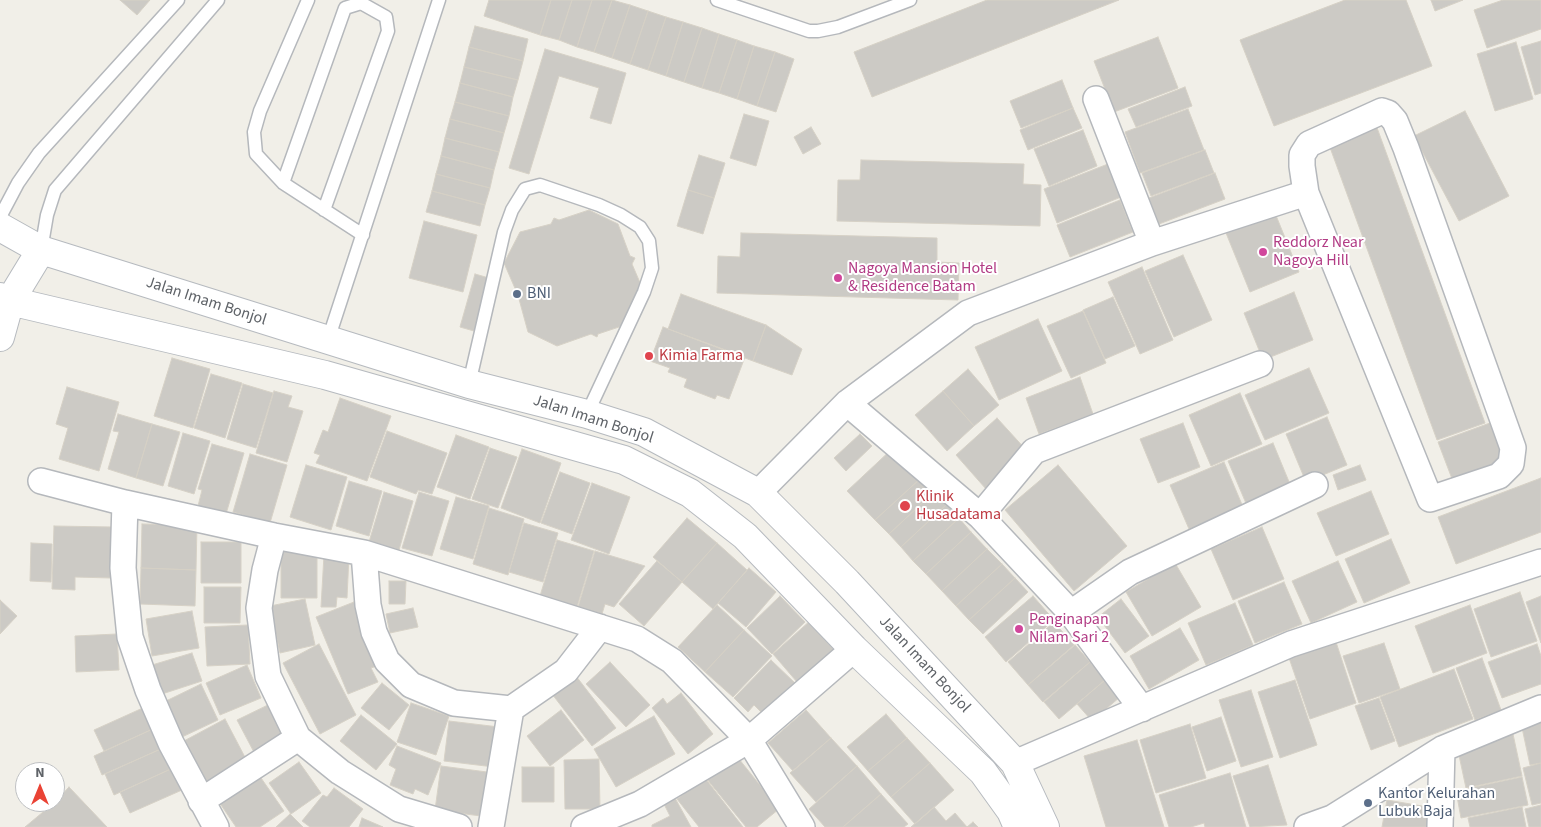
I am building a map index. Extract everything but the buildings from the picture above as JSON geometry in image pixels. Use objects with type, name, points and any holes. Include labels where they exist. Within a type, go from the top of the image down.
[{"type":"main road","name":"Jalan Imam Bonjol","points":[[0,228],[41,250],[469,384],[588,414],[644,432],[758,493],[846,582],[1015,762],[1045,827]]},
{"type":"main road","points":[[0,337],[5,299],[41,250]]},
{"type":"main road","name":"Jalan Imam Bonjol","points":[[5,299],[326,375],[624,460],[690,493],[745,536],[854,649],[983,772],[1011,811],[1018,827]]},
{"type":"street","points":[[1096,100],[1152,243]]},
{"type":"street","points":[[1382,111],[1388,113],[1395,121],[1406,148],[1513,448],[1511,464],[1500,476],[1430,498],[1306,193],[1302,160],[1305,148],[1309,144],[1382,111]]},
{"type":"street","points":[[758,493],[846,403],[968,313],[1152,243],[1306,193]]},
{"type":"street","points":[[980,516],[1034,450],[1260,364]]},
{"type":"street","points":[[846,403],[980,516],[1071,613],[1142,709]]},
{"type":"street","points":[[41,481],[125,503],[274,536],[364,553],[637,639],[672,661],[749,740],[802,827]]},
{"type":"street","points":[[1071,613],[1130,572],[1315,485]]},
{"type":"street","points":[[125,503],[123,568],[130,636],[148,690],[171,743],[216,827]]},
{"type":"street","points":[[274,536],[265,570],[259,608],[268,676],[298,738],[340,772],[399,809],[459,827]]},
{"type":"street","points":[[364,553],[368,605],[374,632],[388,661],[411,685],[454,703],[511,709],[566,671],[600,627]]},
{"type":"street","points":[[1015,762],[1291,644],[1541,562]]},
{"type":"street","points":[[584,827],[640,804],[749,740],[854,649]]},
{"type":"street","points":[[1307,827],[1332,818],[1442,749],[1541,708]]},
{"type":"street","points":[[491,827],[511,709]]},
{"type":"street","points":[[201,801],[298,738]]},
{"type":"street","points":[[1440,827],[1442,749]]},
{"type":"lane","points":[[0,217],[18,183],[39,153],[178,0]]},
{"type":"lane","points":[[41,250],[47,215],[55,190],[218,0]]},
{"type":"lane","points":[[308,0],[260,111],[254,132],[256,154],[283,183],[363,235]]},
{"type":"lane","points":[[328,340],[439,0]]},
{"type":"lane","points":[[717,0],[809,30],[818,31],[838,27],[910,0]]},
{"type":"lane","points":[[283,183],[345,8],[361,3],[386,17],[388,31],[324,210]]},
{"type":"lane","points":[[469,384],[504,232],[512,210],[525,189],[540,185],[599,205],[621,215],[640,227],[649,241],[652,268],[644,292],[588,414]]},
{"type":"place","name":"Reddorz Near Nagoya Hill","points":[[1263,252]]},
{"type":"place","name":"Nagoya Mansion Hotel & Residence Batam","points":[[838,278]]},
{"type":"place","name":"BNI","points":[[517,294]]},
{"type":"place","name":"Kimia Farma","points":[[649,356]]},
{"type":"place","name":"Klinik Husadatama","points":[[905,506]]},
{"type":"place","name":"Penginapan Nilam Sari 2","points":[[1019,629]]},
{"type":"place","name":"Kantor Kelurahan Lubuk Baja","points":[[1368,803]]}]
